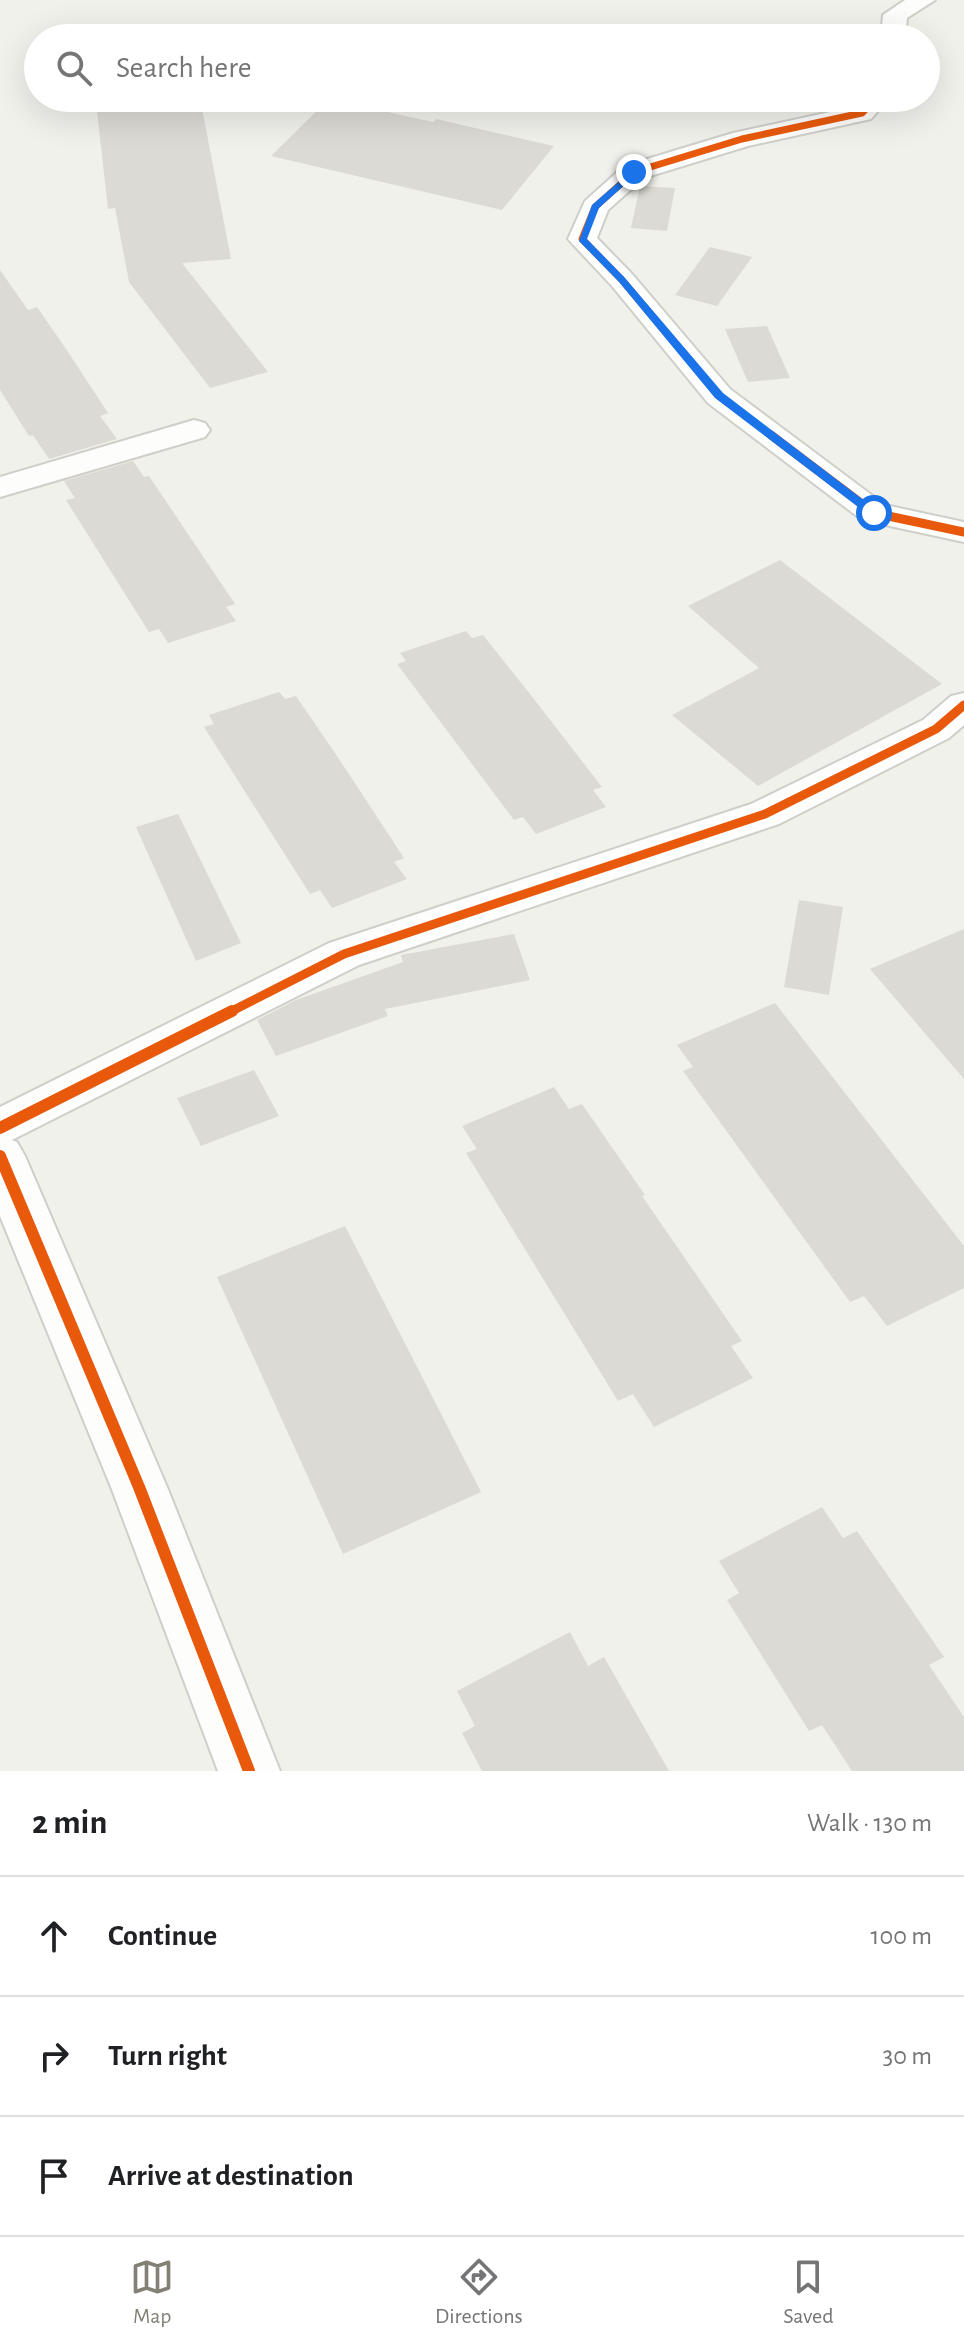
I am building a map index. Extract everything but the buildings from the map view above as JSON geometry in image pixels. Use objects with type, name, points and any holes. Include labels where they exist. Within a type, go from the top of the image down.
[{"type":"street","points":[[894,24],[895,15],[923,0]]},
{"type":"street","points":[[863,112],[742,139],[634,172],[595,207],[582,239],[622,280],[719,396],[874,513],[964,532]]},
{"type":"street","points":[[0,487],[194,430]]},
{"type":"street","points":[[0,1128],[344,954],[765,814],[936,729],[964,705]]},
{"type":"street","points":[[0,1156],[139,1487],[249,1771]]},
{"type":"cycle path","points":[[863,112],[742,139],[634,172],[595,207],[582,239],[622,280],[719,396],[874,513],[964,532]]},
{"type":"cycle path","points":[[0,1128],[344,954],[765,814],[936,729],[964,705]]},
{"type":"cycle path","points":[[0,1156],[139,1487],[249,1771]]},
{"type":"route","points":[[634,172],[595,207],[582,239],[622,280],[719,396],[874,513]]}]
